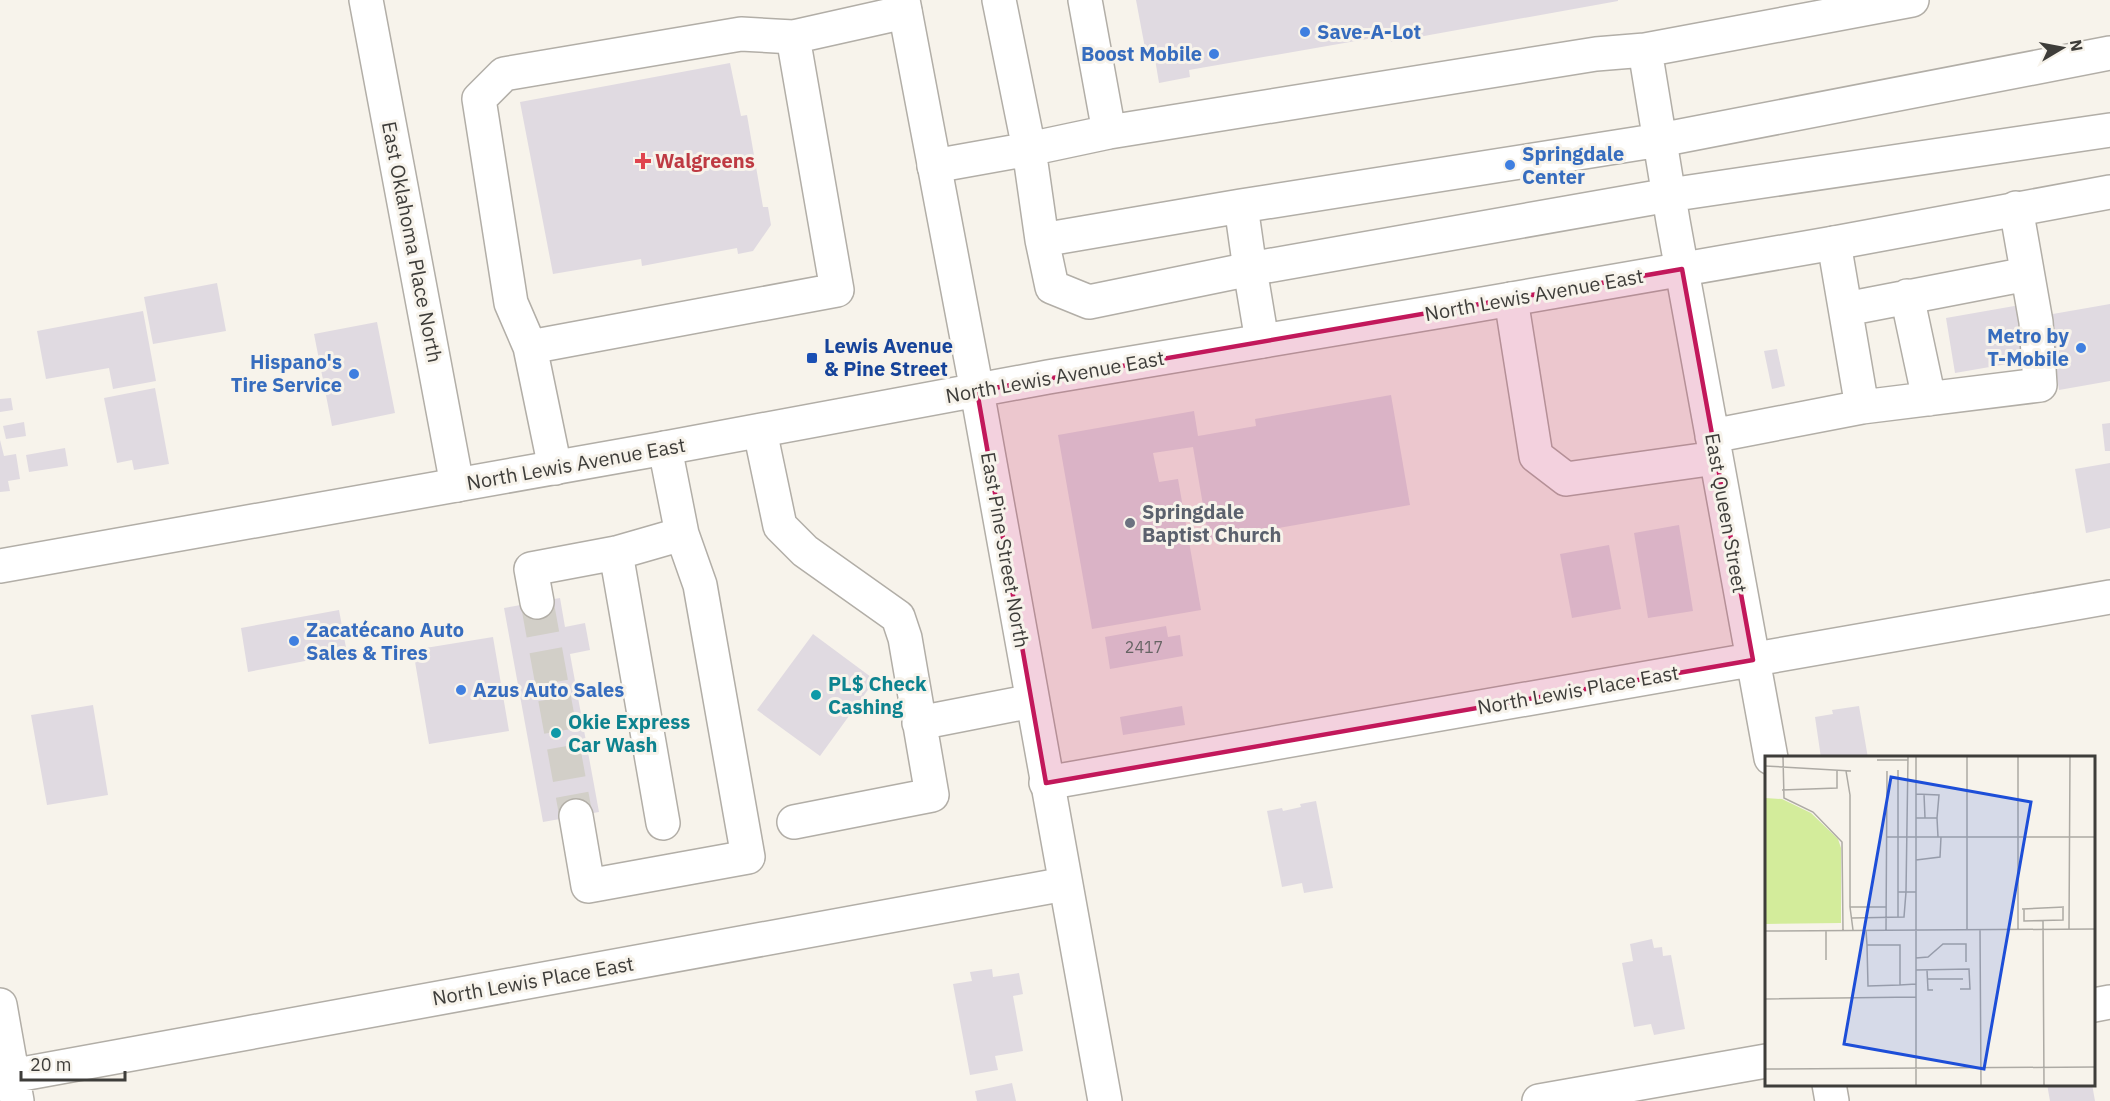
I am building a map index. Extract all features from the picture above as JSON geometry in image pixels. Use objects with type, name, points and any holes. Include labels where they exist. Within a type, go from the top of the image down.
[{"type":"street","name":"East Oklahoma Place North","points":[[366,0],[458,485]]},
{"type":"street","points":[[999,0],[1029,149],[1042,240],[1052,287],[1089,302],[1250,269],[1669,195],[2110,130]]},
{"type":"street","points":[[1085,0],[1109,132]]},
{"type":"street","points":[[934,166],[1109,132],[1596,54],[1645,50],[1912,0]]},
{"type":"street","points":[[555,468],[530,347],[511,303],[479,99],[504,74],[741,34],[793,37],[904,6]]},
{"type":"street","name":"East Pine Street North","points":[[904,6],[977,391],[1105,1101]]},
{"type":"street","points":[[530,347],[837,290],[793,37]]},
{"type":"street","name":"East Queen Street","points":[[1645,50],[1682,269],[1771,756]]},
{"type":"street","points":[[1042,240],[1660,140],[2110,53]]},
{"type":"street","name":"North Lewis Avenue East","points":[[0,566],[555,468],[1048,377],[1834,243],[2110,192]]},
{"type":"street","points":[[1241,206],[1262,341]]},
{"type":"street","points":[[1511,299],[1536,456],[1566,479],[1714,447],[1862,407],[2040,385],[2036,322],[2016,208]]},
{"type":"street","points":[[1834,243],[1862,407]]},
{"type":"street","points":[[1846,309],[2027,274]]},
{"type":"street","points":[[1907,296],[1929,399]]},
{"type":"street","points":[[760,431],[780,526],[805,551],[898,617],[905,638],[932,795],[794,822]]},
{"type":"street","points":[[576,816],[588,886],[748,857],[700,585],[682,534],[665,448]]},
{"type":"street","points":[[537,602],[531,569],[616,554],[682,534]]},
{"type":"street","points":[[616,554],[663,823]]},
{"type":"street","name":"North Lewis Place East","points":[[1046,783],[2110,597]]},
{"type":"street","points":[[920,723],[1032,701]]},
{"type":"street","name":"North Lewis Place East","points":[[10,1085],[1065,884]]},
{"type":"street","points":[[2095,1005],[2110,1002]]},
{"type":"street","points":[[0,1005],[10,1085]]},
{"type":"street","points":[[1539,1101],[1765,1061]]},
{"type":"street","points":[[1830,1086],[1832,1101]]},
{"type":"highlighted area","points":[[1682,269],[1753,660],[1046,783],[977,391]]},
{"type":"building","points":[[1136,0],[1618,1],[1391,42],[1390,35],[1189,70],[1190,77],[1159,83],[1153,47],[1145,48]]},
{"type":"building","name":"Walgreens","points":[[730,63],[741,116],[747,115],[763,207],[768,207],[771,225],[753,251],[738,254],[737,248],[642,266],[641,259],[553,274],[520,102]]},
{"type":"building","points":[[217,283],[226,331],[153,344],[144,297]]},
{"type":"building","name":"Metro by T-Mobile","points":[[2110,304],[2110,381],[2059,390],[2047,315]]},
{"type":"building","points":[[2020,305],[2030,360],[1955,373],[1946,318]]},
{"type":"building","points":[[143,311],[156,381],[113,389],[109,368],[46,379],[37,331]]},
{"type":"building","name":"Hispano's Tire Service","points":[[377,322],[395,413],[332,426],[314,334]]},
{"type":"building","points":[[1777,349],[1785,386],[1772,389],[1764,351]]},
{"type":"building","points":[[155,388],[169,464],[134,470],[132,460],[117,463],[104,398]]},
{"type":"building","name":"Springdale Baptist Church","points":[[1391,395],[1410,505],[1209,540],[1193,447],[1153,453],[1159,482],[1178,479],[1201,610],[1092,629],[1058,435],[1194,411],[1198,436],[1256,426],[1255,419]]},
{"type":"building","points":[[11,398],[13,410],[0,412],[0,399]]},
{"type":"building","points":[[24,422],[26,436],[6,439],[3,426]]},
{"type":"building","points":[[2110,423],[2110,451],[2105,451],[2102,424]]},
{"type":"building","points":[[0,440],[4,456],[16,454],[20,479],[8,481],[10,491],[0,492]]},
{"type":"building","points":[[65,448],[68,466],[29,472],[26,455]]},
{"type":"building","points":[[2110,463],[2110,528],[2086,533],[2075,469]]},
{"type":"building","points":[[1679,525],[1693,611],[1648,618],[1634,533]]},
{"type":"building","points":[[1609,545],[1621,609],[1572,618],[1560,554]]},
{"type":"building","name":"Okie Express Car Wash","points":[[560,598],[565,627],[585,623],[590,650],[570,654],[599,812],[543,822],[504,608]]},
{"type":"building","name":"Zacatécano Auto Sales & Tires","points":[[339,610],[347,653],[248,672],[241,628]]},
{"type":"building","points":[[1166,626],[1168,637],[1180,635],[1183,656],[1110,669],[1105,637]]},
{"type":"building","name":"PL$ Check Cashing","points":[[813,634],[875,680],[820,756],[757,710]]},
{"type":"building","name":"Azus Auto Sales","points":[[493,637],[509,731],[429,744],[413,650]]},
{"type":"building","points":[[93,705],[108,795],[47,805],[31,715]]},
{"type":"building","points":[[1182,706],[1185,725],[1123,735],[1120,717]]},
{"type":"building","points":[[1859,706],[1868,756],[1821,756],[1815,717],[1833,714],[1832,710]]},
{"type":"building","points":[[1316,801],[1333,888],[1304,893],[1302,883],[1282,887],[1267,811],[1282,808],[1283,811]]},
{"type":"building","points":[[1652,939],[1654,948],[1662,947],[1663,956],[1671,955],[1685,1029],[1654,1035],[1651,1024],[1634,1027],[1622,963],[1633,961],[1630,944]]},
{"type":"building","points":[[992,969],[993,977],[1019,973],[1023,994],[1013,996],[1023,1051],[995,1056],[998,1070],[970,1075],[953,984],[972,981],[970,972]]},
{"type":"building","points":[[1012,1083],[1016,1101],[977,1101],[975,1091]]},
{"type":"building","points":[[2047,1086],[2092,1086],[2095,1101],[2050,1101]]},
{"type":"tunnel","points":[[537,602],[576,816]]},
{"type":"place","name":"Save-A-Lot","points":[[1305,32]]},
{"type":"place","name":"Boost Mobile","points":[[1214,54]]},
{"type":"place","name":"Walgreens","points":[[643,161]]},
{"type":"place","name":"Springdale Center","points":[[1510,165]]},
{"type":"place","name":"Metro by T-Mobile","points":[[2081,348]]},
{"type":"place","name":"Lewis Avenue & Pine Street","points":[[812,358]]},
{"type":"place","name":"Hispano's Tire Service","points":[[354,374]]},
{"type":"place","name":"Springdale Baptist Church","points":[[1130,523]]},
{"type":"place","name":"Zacatécano Auto Sales & Tires","points":[[294,641]]},
{"type":"place","name":"Azus Auto Sales","points":[[461,690]]},
{"type":"place","name":"PL$ Check Cashing","points":[[816,695]]},
{"type":"place","name":"Okie Express Car Wash","points":[[556,733]]}]
